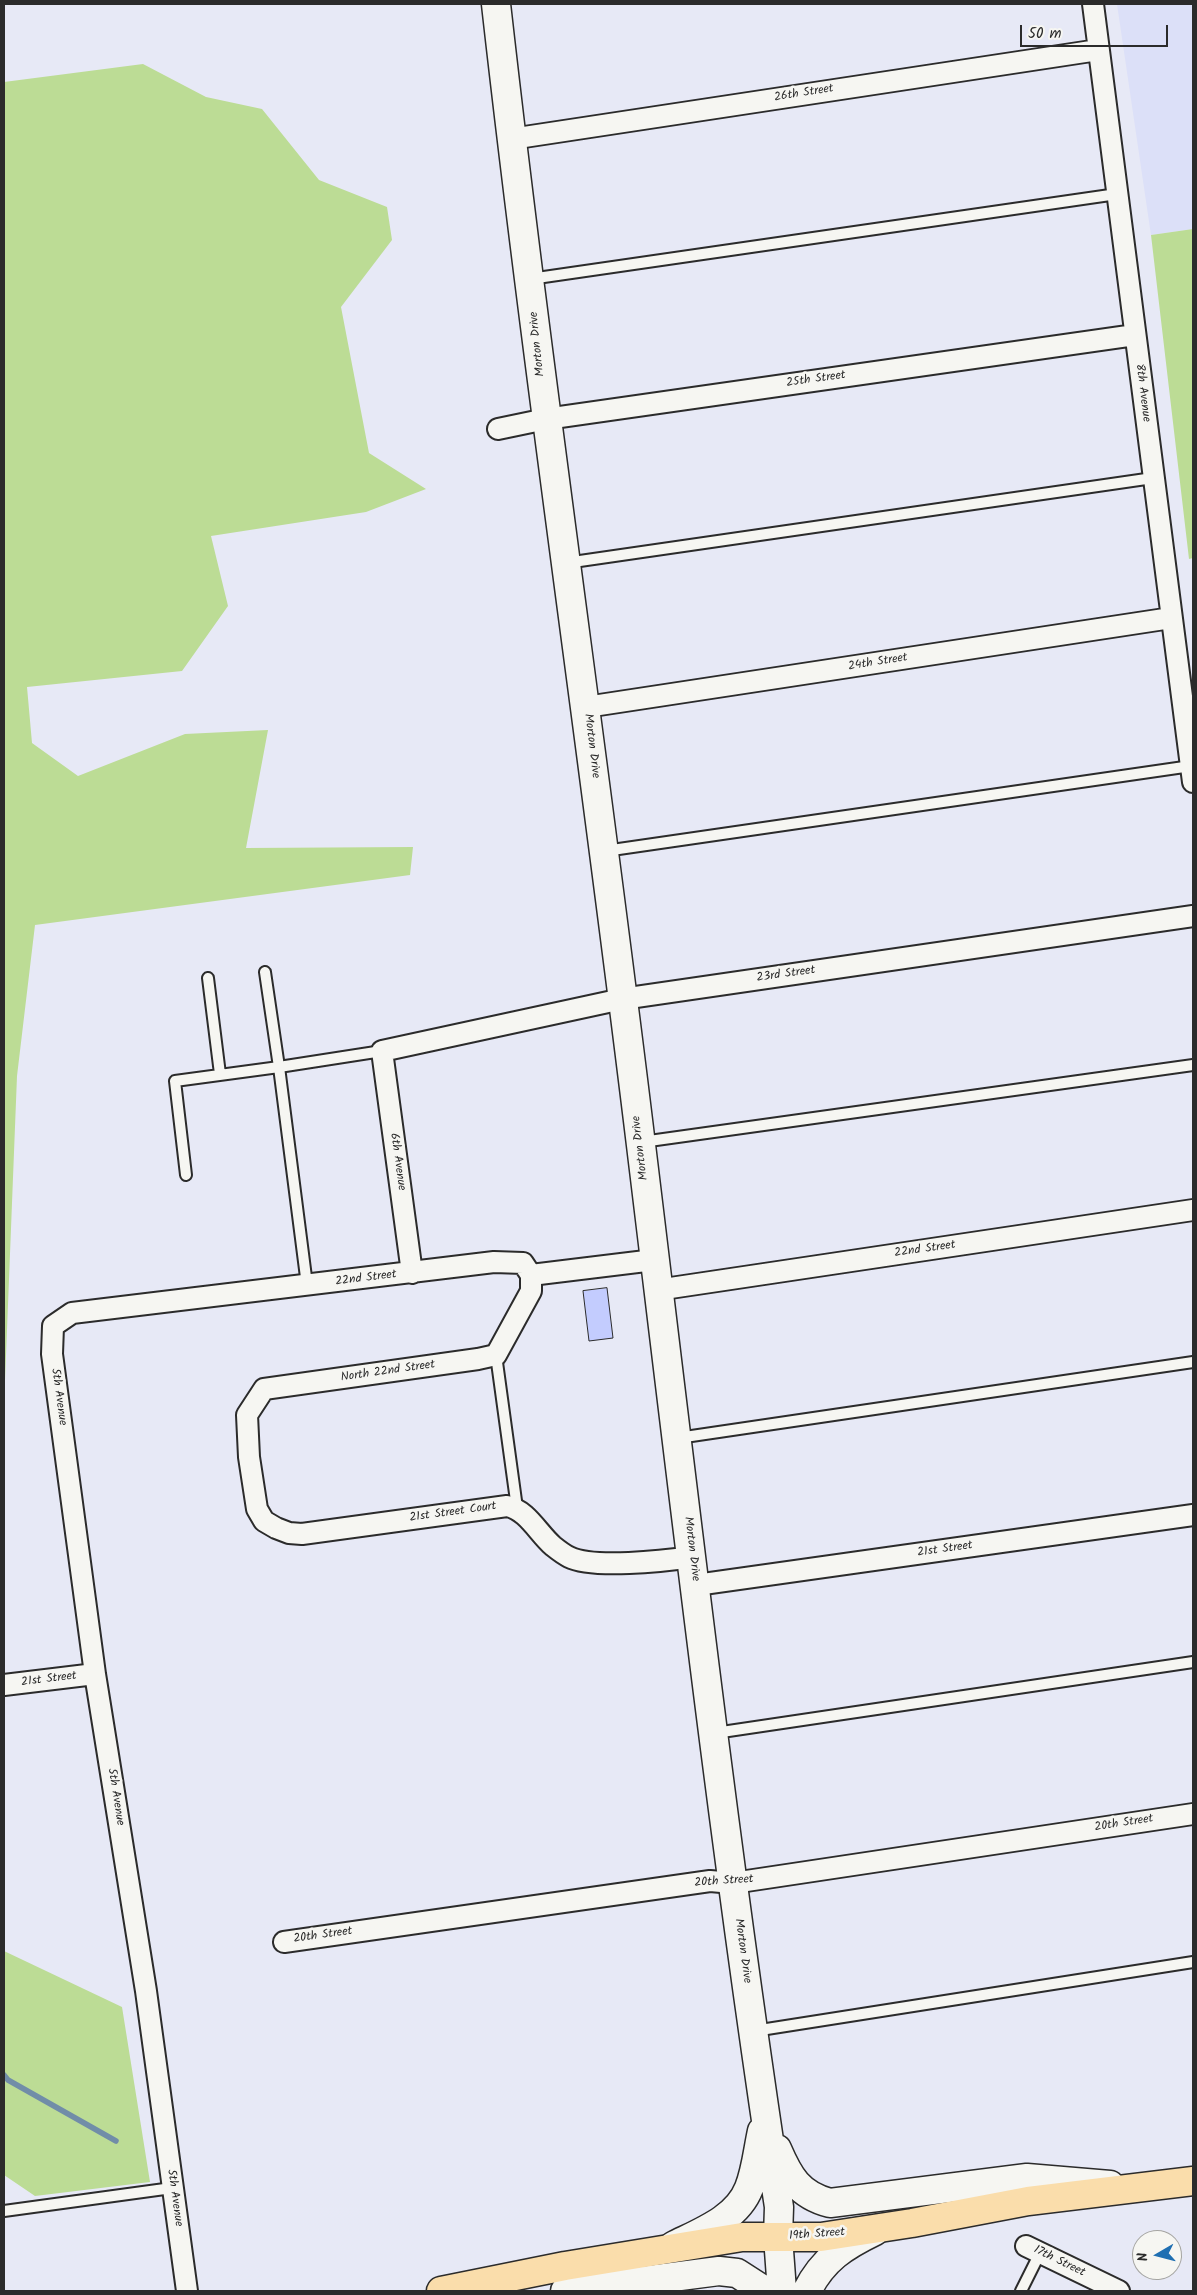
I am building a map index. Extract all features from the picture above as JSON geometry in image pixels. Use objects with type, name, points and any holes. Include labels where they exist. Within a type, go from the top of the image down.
[{"type":"main road","name":"19th Street","points":[[441,2291],[668,2248],[742,2237],[821,2237],[882,2228],[1028,2201],[1193,2181]]},
{"type":"street","name":"Morton Drive","points":[[496,4],[546,419],[586,707],[641,1142],[657,1290],[733,1883],[779,2207],[778,2237],[782,2291]]},
{"type":"street","name":"8th Avenue","points":[[1093,4],[1152,478],[1192,774]]},
{"type":"street","name":"26th Street","points":[[511,139],[1098,50]]},
{"type":"street","name":"25th Street","points":[[498,429],[546,419],[1135,335]]},
{"type":"street","name":"24th Street","points":[[586,707],[1171,618]]},
{"type":"street","name":"23rd Street","points":[[382,1051],[622,999],[1193,916]]},
{"type":"street","name":"6th Avenue","points":[[382,1051],[412,1273]]},
{"type":"street","name":"22nd Street","points":[[657,1290],[1193,1210]]},
{"type":"street","points":[[496,1355],[531,1291],[531,1275],[654,1260]]},
{"type":"street","name":"22nd Street","points":[[72,1312],[510,1262],[523,1263],[531,1275]]},
{"type":"street","name":"5th Avenue","points":[[72,1312],[53,1326],[52,1354],[95,1674],[146,1991],[186,2291]]},
{"type":"street","name":"North 22nd Street","points":[[249,1457],[247,1415],[264,1390],[496,1355]]},
{"type":"street","name":"21st Street Court","points":[[249,1457],[256,1509],[264,1521],[289,1533],[302,1534],[507,1506],[517,1508]]},
{"type":"street","points":[[517,1508],[538,1531],[569,1558],[587,1562],[608,1563],[692,1557]]},
{"type":"street","name":"21st Street","points":[[696,1585],[1193,1515]]},
{"type":"street","name":"21st Street","points":[[4,1685],[95,1674]]},
{"type":"street","name":"20th Street","points":[[284,1942],[710,1881],[733,1883],[1193,1814]]},
{"type":"street","points":[[766,2122],[786,2171],[801,2189],[812,2197],[830,2203],[1027,2178],[1146,2188]]},
{"type":"street","points":[[668,2248],[724,2220],[743,2200],[750,2187],[766,2122]]},
{"type":"street","points":[[807,2291],[812,2280],[834,2255],[846,2245],[882,2228]]},
{"type":"street","name":"17th Street","points":[[1033,2249],[1120,2291]]},
{"type":"street","points":[[565,2291],[719,2270],[737,2274],[765,2291]]},
{"type":"lane","points":[[530,279],[1117,194]]},
{"type":"lane","points":[[565,563],[1152,478]]},
{"type":"lane","points":[[604,851],[1192,774]]},
{"type":"lane","points":[[265,972],[307,1285]]},
{"type":"lane","points":[[208,978],[220,1074]]},
{"type":"lane","points":[[186,1175],[175,1081],[382,1051]]},
{"type":"lane","points":[[641,1142],[1193,1065]]},
{"type":"lane","points":[[496,1355],[517,1508]]},
{"type":"lane","points":[[677,1438],[1193,1362]]},
{"type":"lane","points":[[714,1733],[1193,1662]]},
{"type":"lane","points":[[753,2031],[1193,1962]]},
{"type":"lane","points":[[4,2211],[172,2188]]},
{"type":"lane","points":[[1022,2291],[1033,2249]]},
{"type":"shaded area","points":[[1117,4],[1193,4],[1193,229],[1151,235]]},
{"type":"green space","points":[[143,64],[206,97],[262,109],[319,180],[387,207],[392,240],[341,307],[369,453],[426,489],[366,512],[211,536],[228,606],[182,671],[27,687],[32,743],[78,776],[185,734],[268,730],[246,848],[413,847],[410,875],[35,925],[17,1076],[4,1406],[4,82]]},
{"type":"green space","points":[[1193,229],[1193,558],[1189,559],[1151,235]]},
{"type":"green space","points":[[4,1951],[122,2007],[150,2182],[35,2196],[4,2175]]},
{"type":"building","points":[[607,1288],[613,1338],[589,1341],[583,1291]]},
{"type":"waterway","points":[[4,2075],[8,2080],[116,2141]]}]
